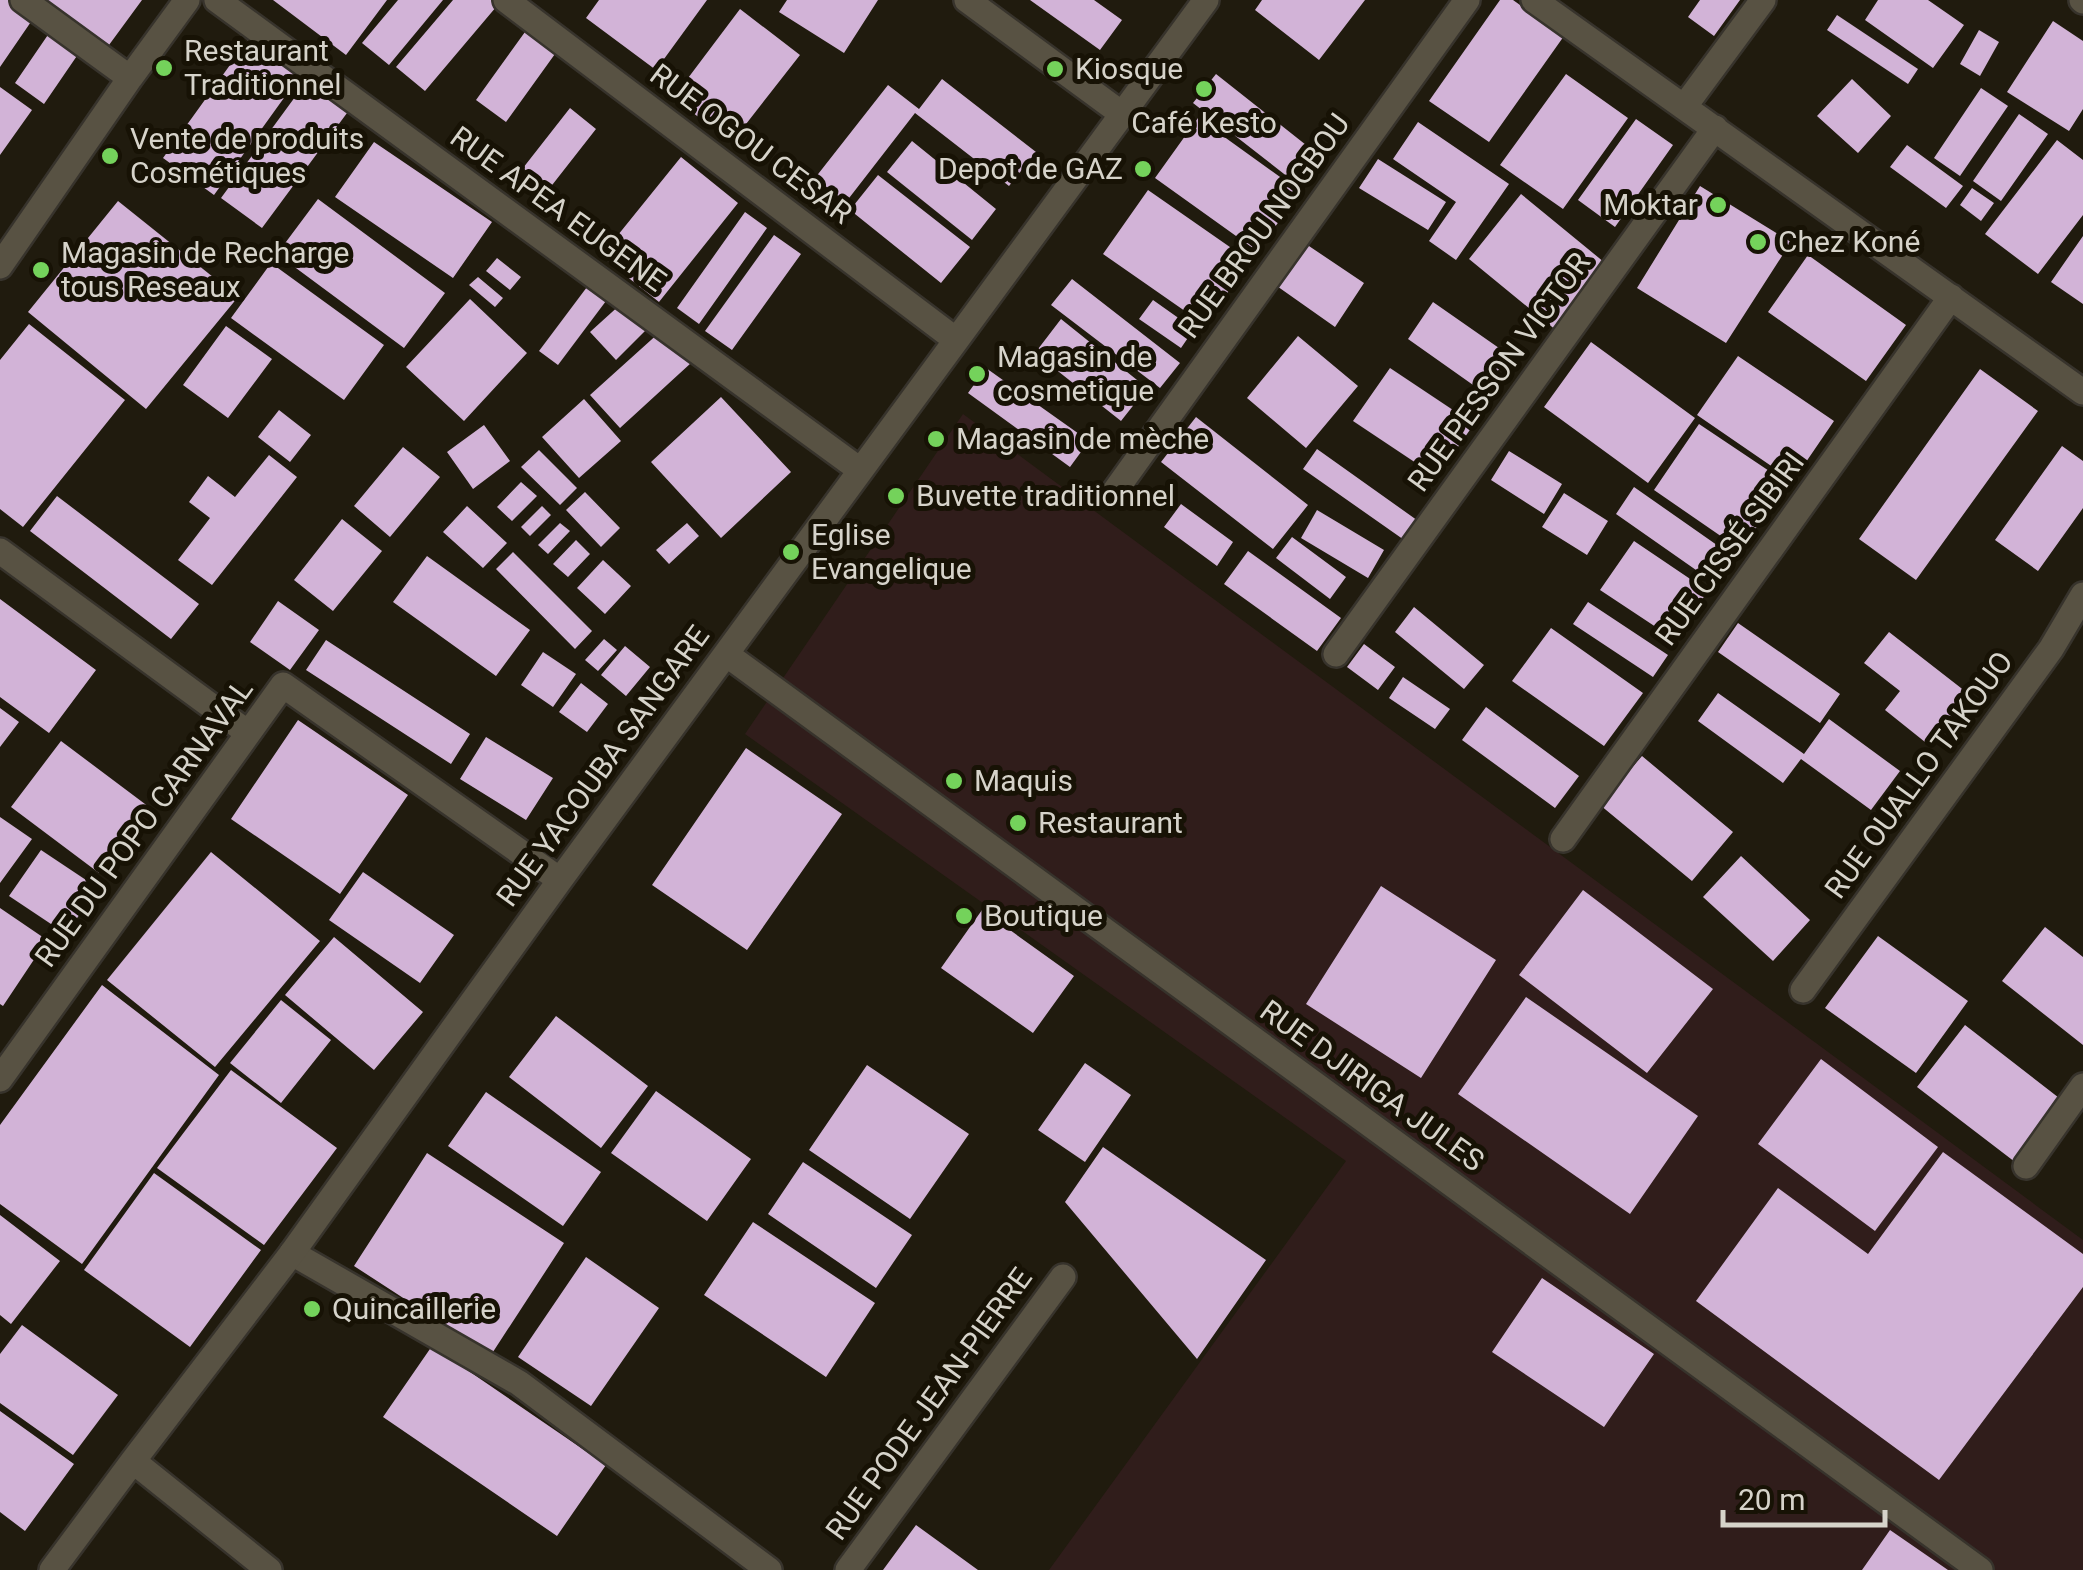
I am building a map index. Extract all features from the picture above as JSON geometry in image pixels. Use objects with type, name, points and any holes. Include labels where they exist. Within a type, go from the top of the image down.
[{"type":"street","points":[[23,0],[130,78]]},
{"type":"street","points":[[0,266],[187,0]]},
{"type":"street","name":"RUE APEA EUGENE","points":[[217,0],[860,470]]},
{"type":"street","name":"RUE OGOU CESAR","points":[[506,0],[956,340]]},
{"type":"street","points":[[967,0],[1122,114]]},
{"type":"street","name":"RUE YACOUBA SANGARE","points":[[52,1570],[292,1253],[560,880],[1206,0]]},
{"type":"street","name":"RUE BROU NOGBOU","points":[[1114,491],[1467,0]]},
{"type":"street","points":[[1534,0],[2083,392]]},
{"type":"street","points":[[1684,107],[1763,0]]},
{"type":"street","name":"RUE PESSON VICTOR","points":[[1336,654],[1715,128]]},
{"type":"street","name":"RUE CISSÉ SIBIRI","points":[[1563,839],[1950,297]]},
{"type":"street","points":[[0,551],[248,732]]},
{"type":"street","name":"RUE OUALLO TAKOUO","points":[[1802,990],[2051,649],[2083,595]]},
{"type":"street","name":"RUE DJIRIGA JULES","points":[[726,654],[1980,1570]]},
{"type":"street","name":"RUE DU POPO CARNAVAL","points":[[0,1079],[283,685],[560,880]]},
{"type":"street","points":[[2026,1166],[2083,1086]]},
{"type":"street","points":[[292,1253],[519,1384],[769,1570]]},
{"type":"street","name":"RUE PODE JEAN-PIERRE","points":[[848,1570],[1063,1277]]},
{"type":"street","points":[[133,1461],[269,1570]]},
{"type":"shaded area","points":[[963,414],[2083,1240],[2083,1570],[1049,1570],[1346,1161],[745,734]]},
{"type":"building","points":[[0,0],[18,0],[37,13],[0,67]]},
{"type":"building","points":[[47,0],[142,0],[109,45]]},
{"type":"building","points":[[273,0],[387,0],[346,55]]},
{"type":"building","points":[[398,0],[443,0],[389,65],[362,43]]},
{"type":"building","points":[[453,0],[502,0],[425,91],[396,67]]},
{"type":"building","points":[[599,0],[707,0],[656,70],[586,18]]},
{"type":"building","points":[[787,0],[878,0],[844,53],[779,12]]},
{"type":"building","points":[[1030,0],[1094,0],[1122,20],[1100,50]]},
{"type":"building","points":[[1262,0],[1365,0],[1319,60],[1255,10]]},
{"type":"building","points":[[1500,0],[1513,0],[1564,36],[1489,142],[1429,101]]},
{"type":"building","points":[[1700,0],[1740,0],[1714,36],[1688,17]]},
{"type":"building","points":[[1878,0],[1928,0],[1964,25],[1933,68],[1865,20]]},
{"type":"building","points":[[740,9],[800,55],[732,142],[673,98]]},
{"type":"building","points":[[1837,15],[1918,69],[1908,84],[1827,30]]},
{"type":"building","points":[[2053,21],[2083,41],[2083,109],[2069,131],[2007,92]]},
{"type":"building","points":[[530,25],[560,47],[506,122],[476,100]]},
{"type":"building","points":[[54,26],[83,47],[44,104],[15,83]]},
{"type":"building","points":[[1979,30],[1999,42],[1980,76],[1960,64]]},
{"type":"building","points":[[248,40],[299,77],[214,195],[163,158]]},
{"type":"building","points":[[1216,74],[1325,160],[1302,188],[1193,103]]},
{"type":"building","points":[[1566,74],[1628,118],[1563,209],[1500,165]]},
{"type":"building","points":[[942,79],[1036,152],[1009,186],[915,113],[846,202],[815,178],[888,85],[919,109]]},
{"type":"building","points":[[1852,79],[1891,116],[1858,153],[1817,116]]},
{"type":"building","points":[[306,82],[347,113],[262,228],[221,198]]},
{"type":"building","points":[[0,87],[32,110],[0,155]]},
{"type":"building","points":[[1981,88],[2008,106],[1960,176],[1934,158]]},
{"type":"building","points":[[570,108],[596,129],[549,189],[523,168]]},
{"type":"building","points":[[2019,114],[2048,134],[2001,201],[1973,181]]},
{"type":"building","points":[[1198,118],[1301,192],[1257,251],[1155,178]]},
{"type":"building","points":[[1636,119],[1673,145],[1615,227],[1578,200]]},
{"type":"building","points":[[1418,122],[1509,184],[1456,260],[1429,241],[1456,202],[1393,159]]},
{"type":"building","points":[[2057,140],[2083,160],[2083,215],[2038,274],[1985,234]]},
{"type":"building","points":[[912,141],[996,209],[972,240],[887,172]]},
{"type":"building","points":[[374,142],[492,222],[453,278],[335,197]]},
{"type":"building","points":[[1907,145],[1963,186],[1946,208],[1890,167]]},
{"type":"building","points":[[681,157],[738,203],[659,302],[601,256]]},
{"type":"building","points":[[1378,159],[1446,202],[1428,230],[1359,188]]},
{"type":"building","points":[[878,175],[970,247],[941,283],[850,210]]},
{"type":"building","points":[[1700,186],[1791,242],[1726,343],[1637,288]]},
{"type":"building","points":[[1972,188],[1994,203],[1981,221],[1960,205]]},
{"type":"building","points":[[1148,190],[1250,261],[1205,325],[1103,254]]},
{"type":"building","points":[[1521,194],[1610,267],[1557,331],[1469,259]]},
{"type":"building","points":[[318,199],[445,293],[404,348],[277,254]]},
{"type":"building","points":[[118,201],[238,297],[146,409],[28,312]]},
{"type":"building","points":[[745,212],[767,228],[699,324],[677,308]]},
{"type":"building","points":[[774,235],[801,254],[732,350],[705,331]]},
{"type":"building","points":[[2083,236],[2083,304],[2051,282]]},
{"type":"building","points":[[1303,242],[1364,283],[1335,327],[1274,284]]},
{"type":"building","points":[[1808,255],[1906,325],[1866,381],[1768,312]]},
{"type":"building","points":[[497,258],[521,277],[510,290],[486,271]]},
{"type":"building","points":[[271,263],[384,345],[344,400],[231,318]]},
{"type":"building","points":[[478,277],[503,298],[495,307],[469,285]]},
{"type":"building","points":[[1072,279],[1180,363],[1160,388],[1051,305]]},
{"type":"building","points":[[587,287],[606,301],[558,365],[539,351]]},
{"type":"building","points":[[470,299],[527,353],[464,421],[406,367]]},
{"type":"building","points":[[1153,300],[1194,329],[1181,348],[1139,319]]},
{"type":"building","points":[[1433,302],[1509,355],[1483,392],[1408,339]]},
{"type":"building","points":[[622,303],[647,329],[616,360],[590,332]]},
{"type":"building","points":[[1061,319],[1147,388],[1121,421],[1035,353]]},
{"type":"building","points":[[29,324],[125,400],[23,527],[0,509],[0,360]]},
{"type":"building","points":[[226,326],[272,359],[228,418],[183,385]]},
{"type":"building","points":[[661,331],[691,363],[620,428],[590,395]]},
{"type":"building","points":[[1298,336],[1358,386],[1306,448],[1247,398]]},
{"type":"building","points":[[1591,342],[1695,418],[1648,483],[1544,407]]},
{"type":"building","points":[[1738,356],[1834,421],[1793,481],[1697,415]]},
{"type":"building","points":[[986,368],[1089,441],[1070,467],[968,393]]},
{"type":"building","points":[[1390,368],[1474,424],[1437,477],[1353,421]]},
{"type":"building","points":[[1980,369],[2038,411],[1916,580],[1859,539]]},
{"type":"building","points":[[721,397],[791,472],[721,538],[651,462]]},
{"type":"building","points":[[584,399],[621,441],[579,478],[542,437]]},
{"type":"building","points":[[279,410],[311,435],[290,462],[258,437]]},
{"type":"building","points":[[1196,417],[1308,505],[1273,549],[1161,462]]},
{"type":"building","points":[[1699,424],[1787,483],[1741,550],[1654,490]]},
{"type":"building","points":[[484,425],[510,461],[473,489],[447,452]]},
{"type":"building","points":[[2062,446],[2083,461],[2083,508],[2038,571],[1995,540]]},
{"type":"building","points":[[403,447],[440,477],[390,537],[354,506]]},
{"type":"building","points":[[1317,449],[1421,523],[1407,542],[1303,469]]},
{"type":"building","points":[[539,450],[577,488],[560,505],[521,467]]},
{"type":"building","points":[[1509,451],[1562,484],[1544,514],[1491,480]]},
{"type":"building","points":[[269,455],[297,477],[212,585],[178,560],[210,518],[189,502],[208,476],[235,497]]},
{"type":"building","points":[[521,482],[537,496],[512,521],[497,507]]},
{"type":"building","points":[[1634,487],[1734,557],[1716,584],[1616,514]]},
{"type":"building","points":[[585,492],[620,528],[601,547],[566,510]]},
{"type":"building","points":[[1564,493],[1608,521],[1587,555],[1542,527]]},
{"type":"building","points":[[57,496],[199,604],[171,639],[30,531]]},
{"type":"building","points":[[1181,504],[1233,542],[1217,566],[1164,527]]},
{"type":"building","points":[[467,506],[507,543],[483,568],[443,532]]},
{"type":"building","points":[[542,506],[551,515],[530,536],[521,527]]},
{"type":"building","points":[[1317,510],[1384,550],[1368,578],[1301,538]]},
{"type":"building","points":[[342,519],[382,551],[333,611],[294,580]]},
{"type":"building","points":[[560,523],[570,531],[548,554],[538,545]]},
{"type":"building","points":[[687,523],[699,536],[669,564],[656,550]]},
{"type":"building","points":[[1292,537],[1346,577],[1330,599],[1276,558]]},
{"type":"building","points":[[576,540],[590,554],[568,577],[553,564]]},
{"type":"building","points":[[1634,541],[1708,591],[1674,639],[1600,590]]},
{"type":"building","points":[[1248,551],[1341,618],[1317,651],[1224,584]]},
{"type":"building","points":[[513,552],[592,631],[575,649],[496,569]]},
{"type":"building","points":[[427,556],[530,630],[496,676],[393,602]]},
{"type":"building","points":[[603,560],[631,586],[605,614],[577,588]]},
{"type":"building","points":[[0,599],[96,670],[49,733],[0,697]]},
{"type":"building","points":[[278,601],[319,630],[290,670],[250,642]]},
{"type":"building","points":[[1588,602],[1668,655],[1653,677],[1573,624]]},
{"type":"building","points":[[1414,607],[1484,665],[1464,689],[1395,632]]},
{"type":"building","points":[[1738,623],[1840,694],[1820,723],[1718,652]]},
{"type":"building","points":[[1551,628],[1643,693],[1604,746],[1512,681]]},
{"type":"building","points":[[1889,632],[1970,695],[1930,746],[1885,710],[1900,691],[1864,663]]},
{"type":"building","points":[[604,639],[617,650],[598,671],[585,660]]},
{"type":"building","points":[[326,640],[470,734],[451,764],[306,670]]},
{"type":"building","points":[[1364,644],[1395,667],[1378,690],[1347,667]]},
{"type":"building","points":[[625,646],[650,667],[626,696],[601,675]]},
{"type":"building","points":[[543,652],[576,674],[553,707],[521,685]]},
{"type":"building","points":[[1403,677],[1450,709],[1435,729],[1389,698]]},
{"type":"building","points":[[581,683],[608,704],[587,732],[559,712]]},
{"type":"building","points":[[1718,693],[1804,754],[1829,719],[1900,771],[1871,810],[1801,759],[1783,783],[1698,721]]},
{"type":"building","points":[[1486,707],[1579,776],[1555,808],[1462,740]]},
{"type":"building","points":[[0,708],[19,722],[0,747]]},
{"type":"building","points":[[298,720],[408,795],[340,894],[231,819]]},
{"type":"building","points":[[486,737],[553,778],[526,820],[460,779]]},
{"type":"building","points":[[61,741],[149,807],[99,873],[11,807]]},
{"type":"building","points":[[746,748],[842,814],[747,950],[652,885]]},
{"type":"building","points":[[1642,756],[1733,832],[1692,881],[1600,805]]},
{"type":"building","points":[[0,817],[32,839],[0,883]]},
{"type":"building","points":[[41,850],[98,888],[66,934],[9,896]]},
{"type":"building","points":[[211,852],[320,941],[215,1067],[107,980]]},
{"type":"building","points":[[1741,856],[1810,920],[1773,961],[1703,897]]},
{"type":"building","points":[[363,872],[454,935],[420,983],[329,920]]},
{"type":"building","points":[[1381,886],[1496,960],[1421,1078],[1306,1004]]},
{"type":"building","points":[[1583,890],[1713,989],[1647,1073],[1519,975]]},
{"type":"building","points":[[0,908],[47,940],[3,1006],[0,1004]]},
{"type":"building","points":[[982,910],[1074,976],[1033,1033],[941,968]]},
{"type":"building","points":[[2045,927],[2083,957],[2083,1045],[2002,981]]},
{"type":"building","points":[[1878,936],[1968,1001],[1916,1073],[1825,1008]]},
{"type":"building","points":[[334,937],[423,1012],[374,1070],[285,995]]},
{"type":"building","points":[[102,985],[219,1075],[82,1264],[0,1204],[0,1125]]},
{"type":"building","points":[[1526,997],[1698,1116],[1630,1214],[1458,1094]]},
{"type":"building","points":[[281,1000],[331,1040],[281,1103],[230,1063]]},
{"type":"building","points":[[556,1016],[648,1086],[601,1148],[509,1077]]},
{"type":"building","points":[[1965,1025],[2063,1101],[2015,1162],[1917,1087]]},
{"type":"building","points":[[1821,1059],[1938,1147],[1875,1231],[1758,1144]]},
{"type":"building","points":[[1085,1063],[1131,1095],[1085,1162],[1038,1130]]},
{"type":"building","points":[[867,1065],[969,1134],[910,1219],[809,1150]]},
{"type":"building","points":[[231,1070],[337,1148],[264,1245],[157,1168]]},
{"type":"building","points":[[656,1091],[751,1159],[707,1221],[611,1153]]},
{"type":"building","points":[[486,1092],[601,1172],[563,1226],[448,1146]]},
{"type":"building","points":[[1103,1147],[1266,1260],[1197,1359],[1065,1202]]},
{"type":"building","points":[[1943,1152],[2083,1254],[2083,1287],[1939,1480],[1696,1301],[1778,1188],[1868,1254]]},
{"type":"building","points":[[427,1153],[564,1243],[491,1355],[354,1266]]},
{"type":"building","points":[[803,1162],[912,1235],[876,1288],[768,1214]]},
{"type":"building","points":[[154,1173],[261,1250],[190,1347],[84,1270]]},
{"type":"building","points":[[0,1215],[60,1261],[11,1324],[0,1315]]},
{"type":"building","points":[[753,1222],[875,1303],[826,1377],[704,1295]]},
{"type":"building","points":[[586,1257],[659,1308],[591,1406],[518,1357]]},
{"type":"building","points":[[1542,1278],[1654,1354],[1604,1427],[1492,1352]]},
{"type":"building","points":[[22,1325],[118,1395],[73,1455],[0,1403],[0,1354]]},
{"type":"building","points":[[432,1346],[606,1465],[557,1536],[383,1417]]},
{"type":"building","points":[[0,1411],[74,1464],[25,1531],[0,1512]]},
{"type":"building","points":[[916,1525],[978,1570],[883,1570]]},
{"type":"building","points":[[1890,1530],[1948,1570],[1862,1570]]},
{"type":"place","name":"Restaurant Traditionnel","points":[[164,68]]},
{"type":"place","name":"Kiosque","points":[[1055,69]]},
{"type":"place","name":"Café Kesto","points":[[1204,89]]},
{"type":"place","name":"Vente de produits Cosmétiques","points":[[110,156]]},
{"type":"place","name":"Depot de GAZ","points":[[1143,169]]},
{"type":"place","name":"Moktar","points":[[1718,205]]},
{"type":"place","name":"Chez Koné","points":[[1758,242]]},
{"type":"place","name":"Magasin de Recharge tous Reseaux","points":[[41,270]]},
{"type":"place","name":"Magasin de cosmetique","points":[[977,374]]},
{"type":"place","name":"Magasin de mèche","points":[[936,439]]},
{"type":"place","name":"Buvette traditionnel","points":[[896,496]]},
{"type":"place","name":"Eglise Evangelique","points":[[791,552]]},
{"type":"place","name":"Maquis","points":[[954,781]]},
{"type":"place","name":"Restaurant","points":[[1018,823]]},
{"type":"place","name":"Boutique","points":[[964,916]]},
{"type":"place","name":"Quincaillerie","points":[[312,1309]]}]
